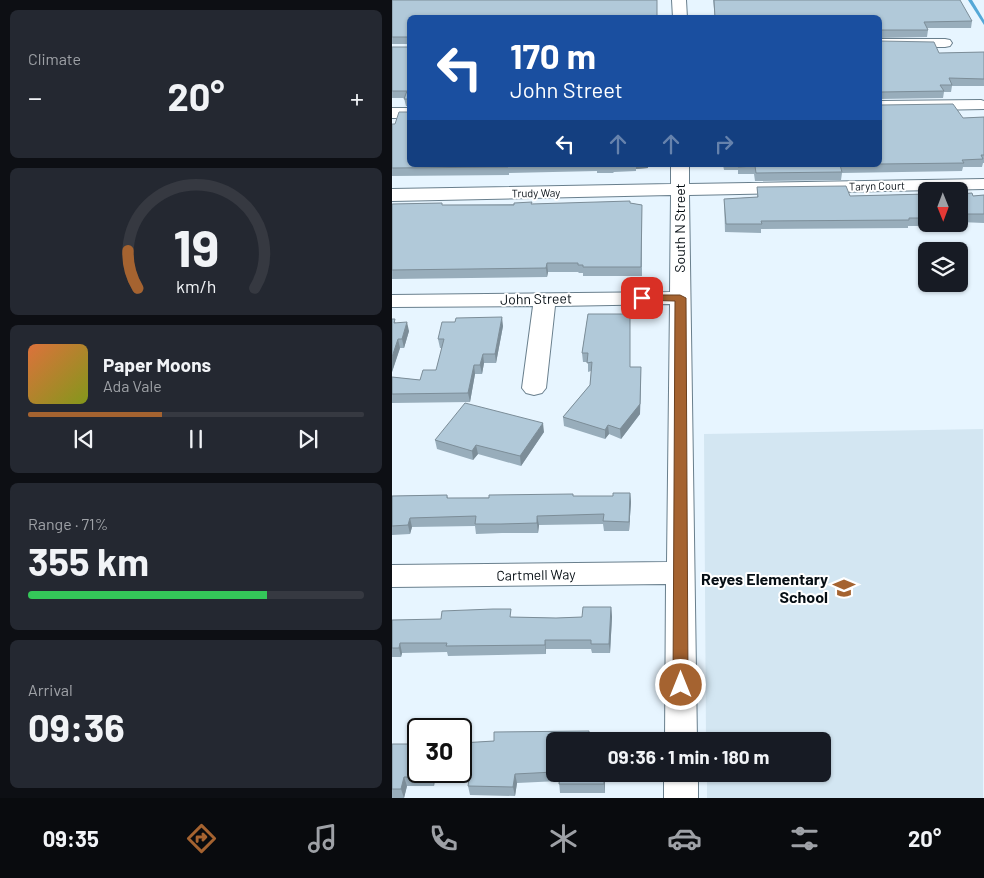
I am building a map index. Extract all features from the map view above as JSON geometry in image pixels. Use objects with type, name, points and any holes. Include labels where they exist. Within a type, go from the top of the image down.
[{"type":"street","points":[[679,0],[680,15]]},
{"type":"street","points":[[882,43],[945,42]]},
{"type":"street","points":[[882,106],[981,105]]},
{"type":"street","points":[[392,113],[407,113]]},
{"type":"street","name":"South N Street","points":[[680,167],[681,732]]},
{"type":"street","name":"Taryn Court","points":[[681,191],[984,184]]},
{"type":"street","name":"Trudy Way","points":[[392,195],[681,191]]},
{"type":"street","name":"John Street","points":[[392,301],[680,298]]},
{"type":"street","points":[[534,388],[545,299]]},
{"type":"street","name":"Cartmell Way","points":[[392,576],[681,573]]},
{"type":"street","points":[[681,782],[681,798]]},
{"type":"shaded area","name":"Reyes Elementary School","points":[[983,429],[983,798],[707,798],[707,782],[831,782],[831,732],[706,732],[704,434]]},
{"type":"building","points":[[392,0],[657,0],[657,15],[407,15],[407,37],[392,37]]},
{"type":"building","points":[[714,0],[960,0],[972,21],[924,22],[928,30],[882,30],[882,15],[715,15]]},
{"type":"building","points":[[882,41],[934,42],[939,53],[984,52],[984,79],[949,78],[952,85],[940,85],[944,91],[882,92]]},
{"type":"building","points":[[392,47],[407,47],[407,91],[392,91]]},
{"type":"building","points":[[953,104],[963,118],[984,117],[984,155],[981,155],[983,159],[962,160],[964,163],[882,164],[882,105]]},
{"type":"building","points":[[399,112],[407,112],[407,167],[508,167],[392,168],[392,124],[395,124]]},
{"type":"building","points":[[755,167],[841,167],[842,172],[756,173]]},
{"type":"building","points":[[846,186],[850,196],[918,194],[918,218],[909,218],[909,220],[761,221],[762,224],[726,224],[724,199],[758,197],[757,187]]},
{"type":"building","points":[[968,193],[972,193],[973,196],[984,195],[984,214],[968,214]]},
{"type":"building","points":[[630,201],[630,203],[642,205],[641,267],[583,267],[583,265],[578,265],[578,263],[547,263],[546,268],[392,270],[392,204],[514,205],[514,203],[532,202],[531,204]]},
{"type":"building","points":[[588,314],[630,314],[630,367],[641,367],[640,404],[620,429],[608,425],[605,430],[563,417],[590,385],[592,362],[587,363],[588,353],[582,353]]},
{"type":"building","points":[[502,317],[495,354],[483,354],[480,365],[474,365],[468,393],[392,394],[392,377],[420,380],[423,370],[436,370],[444,339],[438,339],[442,322],[455,322],[456,318]]},
{"type":"building","points":[[392,319],[395,319],[394,323],[407,322],[402,339],[398,339],[392,357]]},
{"type":"building","points":[[465,403],[543,423],[520,456],[476,445],[472,451],[435,440]]},
{"type":"building","points":[[613,493],[630,493],[629,522],[603,521],[604,514],[537,516],[537,523],[475,524],[476,516],[410,518],[408,525],[392,526],[392,496],[447,495],[447,498],[489,498],[489,495],[573,494],[573,496],[613,496]]},
{"type":"building","points":[[583,607],[611,607],[609,644],[591,644],[591,640],[545,640],[545,645],[446,646],[447,643],[400,643],[399,648],[392,648],[392,620],[441,619],[442,611],[493,609],[511,609],[510,617],[582,617]]},
{"type":"building","points":[[589,731],[546,732],[546,772],[515,774],[513,787],[468,786],[468,783],[472,783],[472,742],[494,741],[494,732]]},
{"type":"building","points":[[392,744],[407,744],[407,777],[404,777],[401,789],[392,789]]},
{"type":"building","points":[[559,782],[604,782],[604,784],[559,784]]},
{"type":"waterway","points":[[970,0],[984,24]]},
{"type":"place","name":"Reyes Elementary School","points":[[844,588]]},
{"type":"route","points":[[642,298],[680,298],[681,685]]}]
